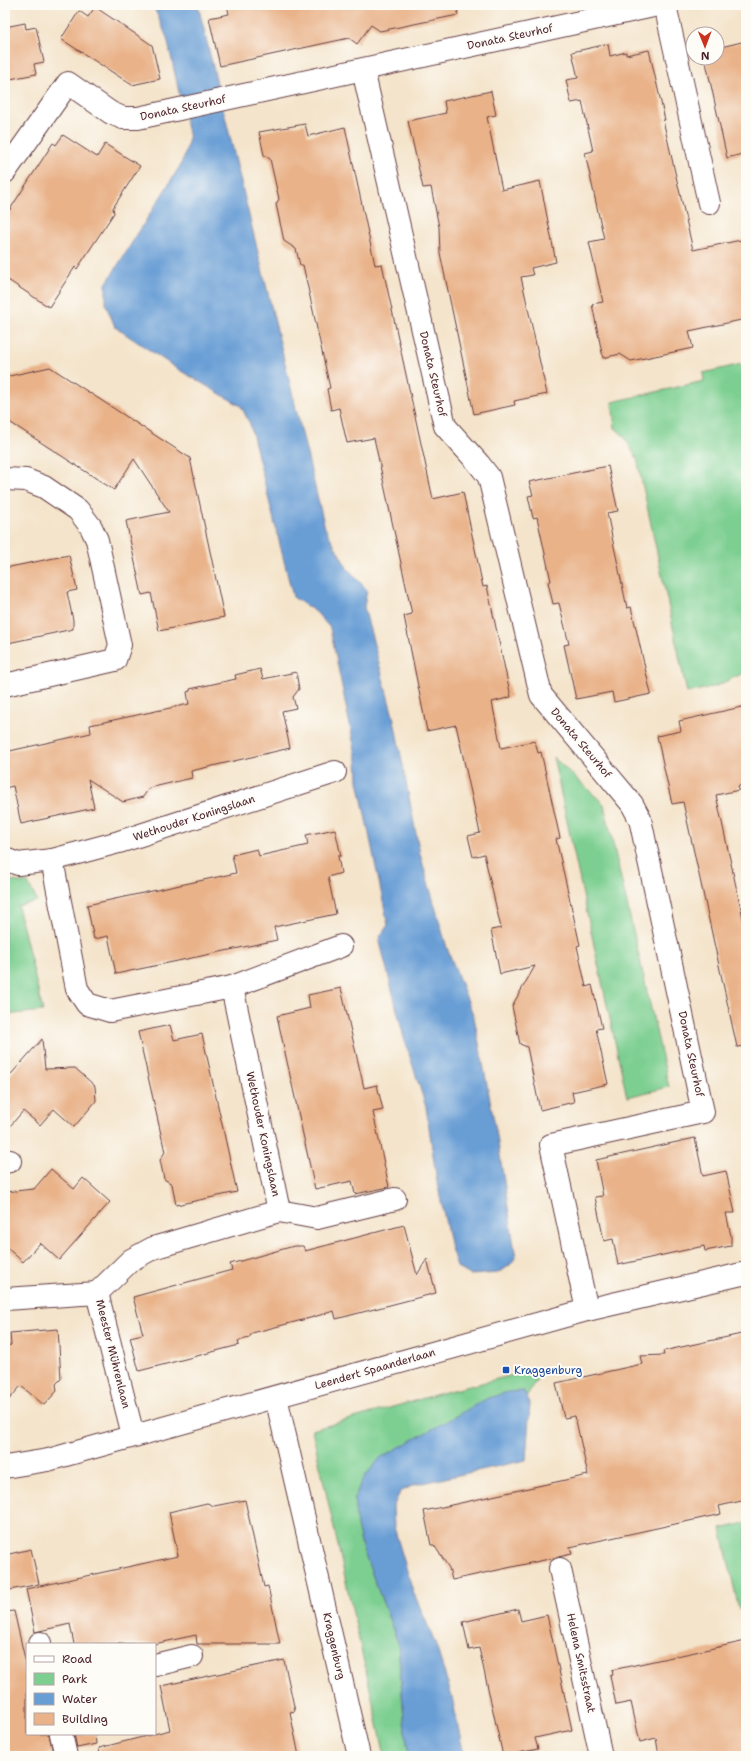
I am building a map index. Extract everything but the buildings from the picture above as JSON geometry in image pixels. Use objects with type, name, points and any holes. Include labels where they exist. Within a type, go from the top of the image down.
[{"type":"street","name":"Donata Steurhof","points":[[6,169],[68,83],[111,113],[123,118],[138,118],[658,5]]},
{"type":"street","points":[[665,5],[709,203]]},
{"type":"street","name":"Donata Steurhof","points":[[363,70],[445,426],[489,477],[541,695],[632,804],[640,819],[703,1112],[551,1145],[587,1310]]},
{"type":"street","points":[[5,479],[26,480],[44,487],[78,510],[91,527],[97,540],[120,645],[115,660],[5,685]]},
{"type":"street","name":"Wethouder Koningslaan","points":[[5,859],[18,864],[52,860],[119,842],[335,772]]},
{"type":"street","points":[[52,860],[77,989],[87,1004],[110,1011],[232,987],[341,946]]},
{"type":"street","name":"Wethouder Koningslaan","points":[[232,987],[279,1211]]},
{"type":"street","name":"Wethouder Koningslaan","points":[[97,1293],[131,1260],[153,1248],[279,1211],[317,1218],[395,1200]]},
{"type":"street","name":"Leendert Spaanderlaan","points":[[5,1467],[48,1460],[133,1435],[276,1397],[587,1310],[746,1274]]},
{"type":"street","name":"Meester Mührenlaan","points":[[5,1299],[97,1293],[133,1435]]},
{"type":"street","name":"Kraggenburg","points":[[276,1397],[359,1756]]},
{"type":"street","name":"Helena Smitsstraat","points":[[560,1570],[601,1756]]},
{"type":"street","points":[[156,1665],[192,1656]]},
{"type":"street","points":[[61,1735],[66,1756]]},
{"type":"green space","points":[[746,363],[746,672],[716,686],[687,693],[637,459],[624,436],[615,428],[612,402],[704,381],[703,373]]},
{"type":"green space","points":[[553,757],[604,804],[669,1087],[627,1097]]},
{"type":"green space","points":[[5,880],[28,883],[37,901],[18,906],[43,1011],[5,1015]]},
{"type":"green space","points":[[545,1367],[526,1397],[524,1391],[357,1526],[362,1547],[398,1643],[405,1731],[409,1756],[385,1756],[312,1430],[442,1393]]},
{"type":"green space","points":[[746,1523],[746,1608],[739,1610],[721,1529]]},
{"type":"water","points":[[153,5],[198,5],[325,528],[347,568],[367,590],[364,607],[394,720],[420,854],[447,948],[474,1017],[497,1136],[516,1258],[509,1266],[498,1273],[470,1275],[457,1267],[451,1248],[437,1182],[426,1107],[404,1038],[379,938],[388,925],[358,781],[357,760],[330,628],[316,612],[293,597],[250,424],[241,406],[176,368],[115,327],[106,305],[106,284],[180,166],[189,138],[167,38]]},
{"type":"water","points":[[524,1391],[530,1404],[526,1460],[414,1485],[400,1492],[393,1507],[394,1527],[413,1591],[435,1642],[452,1697],[464,1756],[409,1756],[405,1731],[398,1643],[362,1547],[357,1526],[354,1499],[362,1480],[380,1458],[488,1398],[508,1392]]},
{"type":"place","name":"Kraggenburg","points":[[506,1370]]}]
